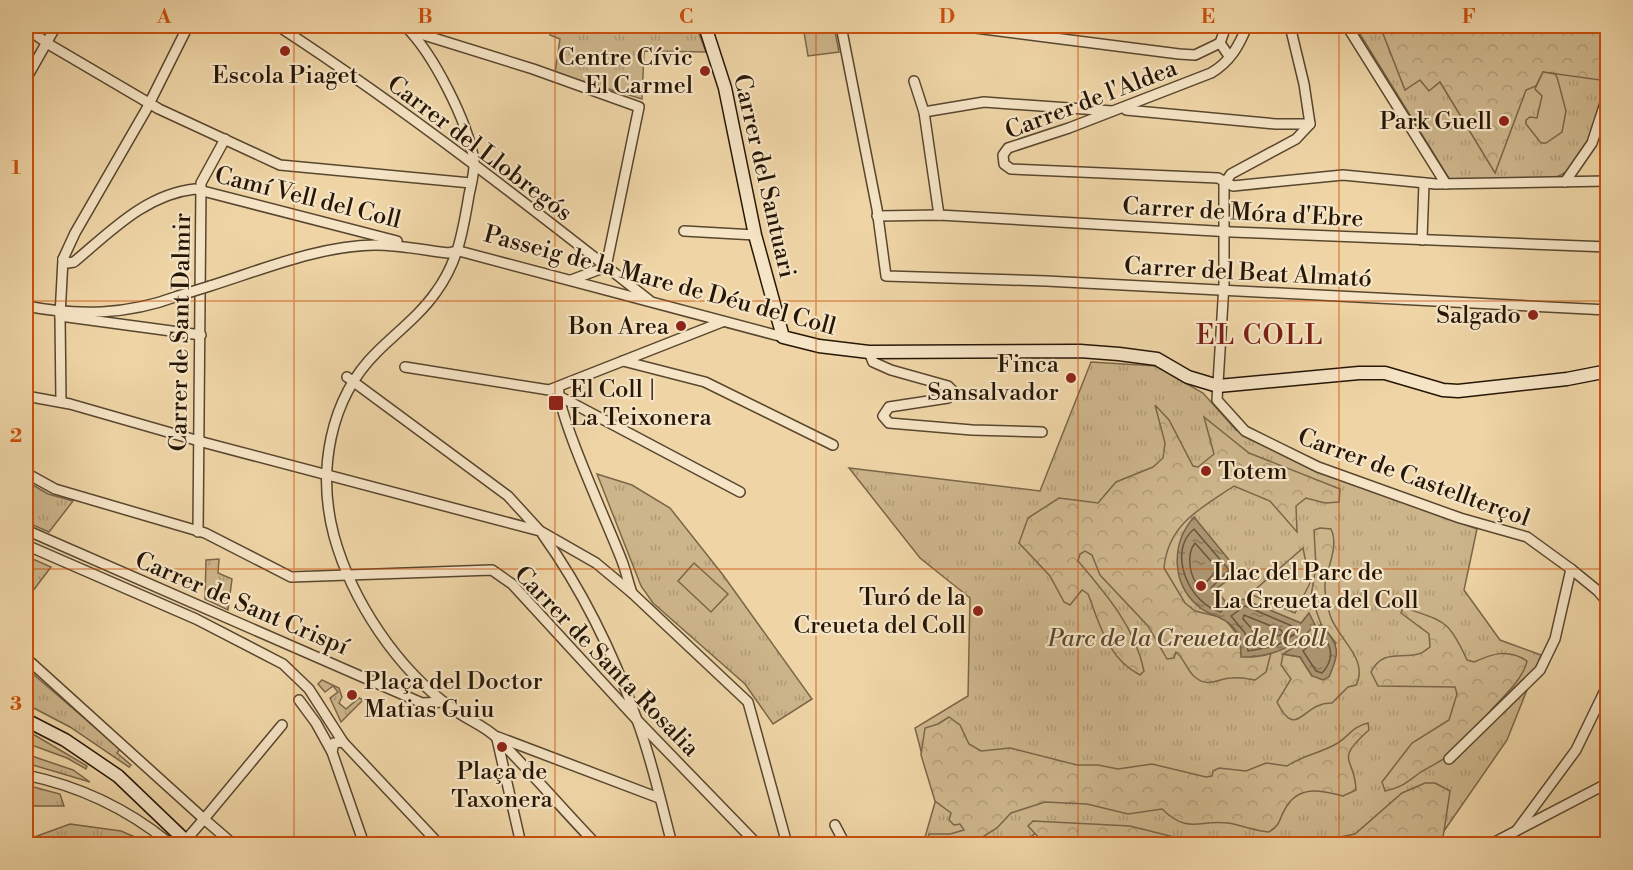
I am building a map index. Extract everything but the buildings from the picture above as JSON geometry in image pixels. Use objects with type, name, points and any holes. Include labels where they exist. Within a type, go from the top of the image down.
[{"type":"street","points":[[26,79],[56,26]]},
{"type":"street","points":[[61,402],[60,313],[63,259],[75,233],[149,103],[188,26]]},
{"type":"street","name":"Carrer del Llobregós","points":[[278,26],[474,162],[596,261],[655,305]]},
{"type":"street","name":"Carrer del Santuari","points":[[705,26],[726,95],[755,235],[783,337]]},
{"type":"street","points":[[841,26],[878,216]]},
{"type":"street","points":[[960,26],[1108,47],[1195,55],[1220,43],[1226,26]]},
{"type":"street","points":[[1220,43],[1229,56],[1236,51],[1248,26]]},
{"type":"street","points":[[1218,386],[1225,182],[1231,174],[1296,140],[1310,124],[1304,84],[1290,26]]},
{"type":"street","points":[[1347,26],[1446,184]]},
{"type":"street","points":[[26,28],[149,103],[280,165],[471,183]]},
{"type":"street","points":[[408,28],[440,72],[457,111],[474,162],[471,183],[459,251],[437,292],[419,313],[349,379],[335,420],[327,475],[334,535],[349,574],[375,626],[412,672],[448,705],[496,736],[659,798]]},
{"type":"street","points":[[408,28],[639,107],[606,267],[571,280]]},
{"type":"street","name":"Carrer de l'Aldea","points":[[1225,182],[1218,178],[1011,169],[1007,168],[1003,160],[1006,149],[1115,111],[1211,73],[1226,64],[1229,56]]},
{"type":"street","points":[[914,81],[924,112],[939,215]]},
{"type":"street","points":[[1565,182],[1592,143],[1608,94]]},
{"type":"street","points":[[924,112],[984,102],[1115,111],[1136,109],[1276,124],[1310,124]]},
{"type":"street","name":"Carrer de Sant Dalmir","points":[[198,532],[201,183],[225,139]]},
{"type":"street","points":[[1225,182],[1233,186],[1343,175],[1446,184],[1608,181]]},
{"type":"street","points":[[1422,240],[1424,183]]},
{"type":"street","name":"Camí Vell del Coll","points":[[63,259],[68,263],[74,262],[141,208],[184,190],[201,190],[389,240],[449,247],[459,251]]},
{"type":"street","name":"Carrer de Móra d'Ebre","points":[[878,216],[939,215],[1422,240],[1608,247]]},
{"type":"street","name":"Carrer del Beat Almató","points":[[878,216],[886,276],[1608,310]]},
{"type":"street","points":[[684,231],[755,235]]},
{"type":"street","name":"Passeig de la Mare de Déu del Coll","points":[[60,313],[124,311],[289,260],[340,249],[377,245],[448,253],[459,251],[655,305],[696,313],[722,322],[819,346],[869,352],[1068,351],[1119,354],[1157,359],[1188,377],[1218,386],[1359,373],[1385,373],[1443,390],[1458,391],[1568,379],[1608,371]]},
{"type":"street","name":"Passeig de la Mare de Déu del Coll","points":[[26,306],[201,335]]},
{"type":"street","points":[[558,391],[722,322]]},
{"type":"street","points":[[869,352],[873,362],[891,370],[948,386],[953,392],[948,398],[889,407],[884,413],[885,421],[972,430],[1042,432]]},
{"type":"street","points":[[623,362],[705,382],[834,445]]},
{"type":"street","points":[[405,367],[558,391],[740,492]]},
{"type":"street","points":[[349,379],[508,496],[540,531],[573,577],[637,721],[672,844]]},
{"type":"street","name":"Carrer de Castellterçol","points":[[1218,386],[1217,400],[1245,430],[1318,467],[1460,518],[1527,537],[1571,569],[1598,591],[1608,603]]},
{"type":"street","points":[[558,391],[632,593]]},
{"type":"street","points":[[26,396],[61,402],[540,531],[596,563],[632,593],[748,702],[787,844]]},
{"type":"street","name":"Carrer de Santa Rosalia","points":[[26,473],[55,489],[205,533],[291,577],[492,570],[512,584],[637,721],[757,844]]},
{"type":"street","name":"Carrer de Sant Crispí","points":[[26,530],[422,703],[448,705]]},
{"type":"street","points":[[26,544],[196,619],[283,664],[310,690],[343,742],[439,844]]},
{"type":"street","points":[[1449,759],[1539,670],[1554,639],[1571,569]]},
{"type":"street","points":[[26,658],[233,844]]},
{"type":"street","points":[[1517,830],[1576,750],[1608,684]]},
{"type":"street","points":[[299,700],[316,723],[332,752],[364,844]]},
{"type":"street","points":[[26,720],[65,740],[118,776],[145,799],[187,843]]},
{"type":"street","points":[[187,843],[204,819],[282,725]]},
{"type":"street","points":[[496,736],[521,844]]},
{"type":"street","points":[[496,736],[596,844]]},
{"type":"street","points":[[332,752],[334,743],[343,742]]},
{"type":"street","points":[[26,775],[94,796],[142,821],[168,842],[187,843]]},
{"type":"street","points":[[1491,844],[1608,783]]},
{"type":"street","points":[[835,825],[845,844]]},
{"type":"green space","points":[[551,26],[696,26],[706,52],[644,51],[642,99],[555,73],[560,39],[550,35]]},
{"type":"green space","points":[[803,26],[834,26],[839,52],[808,56]]},
{"type":"green space","name":"Park Guell","points":[[1355,26],[1607,26],[1607,100],[1603,101],[1586,146],[1572,167],[1563,174],[1553,178],[1450,180]]},
{"type":"green space","points":[[1380,26],[1607,26],[1607,81],[1543,72],[1536,86],[1526,90],[1495,173],[1440,82],[1429,91],[1420,80],[1405,90]]},
{"type":"green space","points":[[1543,72],[1555,74],[1557,77],[1566,111],[1562,132],[1546,143],[1541,143],[1526,124],[1526,120],[1530,117],[1537,118],[1542,96],[1535,89]]},
{"type":"green space","name":"Parc de la Creueta del Coll","points":[[1091,362],[1156,366],[1203,393],[1236,430],[1294,460],[1477,529],[1464,590],[1500,640],[1541,655],[1507,740],[1435,844],[1065,844],[1046,827],[1019,844],[923,844],[938,792],[926,770],[915,728],[968,696],[970,598],[920,558],[849,468],[1040,491]]},
{"type":"green space","points":[[1155,405],[1169,420],[1193,466],[1198,467],[1214,454],[1204,417],[1249,453],[1340,489],[1339,502],[1325,503],[1306,498],[1296,506],[1297,532],[1270,501],[1234,486],[1198,510],[1179,529],[1172,540],[1164,568],[1185,603],[1195,611],[1224,618],[1245,644],[1271,653],[1266,672],[1255,680],[1227,678],[1205,682],[1193,675],[1176,652],[1174,658],[1167,659],[1148,626],[1100,575],[1092,555],[1085,551],[1080,554],[1078,561],[1109,599],[1127,626],[1140,655],[1144,671],[1140,675],[1120,660],[1113,651],[1101,629],[1088,594],[1082,590],[1070,605],[1064,602],[1050,576],[1019,543],[1028,518],[1059,498],[1098,503],[1116,482],[1153,467],[1163,458],[1165,443]]},
{"type":"green space","points":[[597,474],[632,485],[670,508],[723,575],[812,699],[773,724],[745,684],[653,603],[641,586]]},
{"type":"green space","points":[[26,481],[48,494],[73,501],[49,532],[26,522]]},
{"type":"green space","points":[[1331,529],[1334,542],[1325,583],[1325,595],[1330,615],[1356,657],[1359,675],[1356,685],[1348,687],[1332,703],[1322,704],[1295,720],[1290,719],[1284,713],[1277,702],[1291,679],[1281,665],[1283,654],[1300,657],[1312,676],[1336,643],[1321,624],[1311,596],[1316,567],[1314,530]]},
{"type":"green space","points":[[1303,548],[1310,583],[1295,613],[1250,594]]},
{"type":"green space","points":[[26,556],[51,567],[26,600]]},
{"type":"green space","points":[[219,559],[218,573],[232,579],[228,610],[205,599],[206,560]]},
{"type":"green space","points":[[694,563],[728,594],[711,612],[678,581]]},
{"type":"green space","points":[[1403,607],[1443,623],[1455,636],[1467,660],[1474,662],[1507,653],[1527,661],[1517,681],[1462,747],[1404,784],[1385,791],[1382,782],[1412,743],[1449,720],[1457,694],[1455,687],[1378,686],[1371,672],[1381,660],[1392,656],[1420,654],[1430,647],[1429,634],[1401,613]]},
{"type":"green space","points":[[26,668],[120,749],[117,753],[131,765],[129,767],[70,727],[26,704]]},
{"type":"green space","points":[[322,680],[339,688],[342,697],[339,703],[346,709],[359,698],[363,700],[341,722],[330,698],[338,692],[333,686],[325,692],[318,684]]},
{"type":"green space","points":[[949,717],[960,725],[969,744],[981,751],[1010,748],[1077,765],[1098,765],[1118,769],[1152,764],[1206,777],[1212,776],[1213,771],[1219,768],[1246,771],[1266,763],[1287,766],[1336,744],[1362,725],[1368,723],[1369,730],[1358,740],[1349,754],[1356,790],[1343,796],[1310,791],[1296,796],[1290,801],[1278,824],[1269,832],[1218,822],[1187,824],[1171,817],[1162,809],[1128,814],[1087,804],[1045,802],[1011,813],[997,828],[973,843],[943,844],[928,838],[929,834],[950,834],[964,830],[960,824],[954,825],[949,820],[951,813],[935,801],[921,755],[925,728]]},
{"type":"green space","points":[[26,730],[87,766],[86,769],[67,758],[26,743]]},
{"type":"green space","points":[[26,754],[73,770],[90,782],[26,763]]},
{"type":"green space","points":[[1425,783],[1435,783],[1450,791],[1442,844],[1305,844],[1355,834],[1402,793]]},
{"type":"green space","points":[[26,785],[60,794],[64,806],[26,806]]},
{"type":"green space","points":[[1033,821],[1130,826],[1202,844],[1140,844],[1125,840],[1116,844],[1045,844],[1028,826]]},
{"type":"green space","points":[[70,824],[121,831],[151,844],[26,844],[26,840]]},
{"type":"water","name":"Llac del Parc de La Creueta del Coll","points":[[1194,517],[1239,572],[1216,589],[1230,608],[1243,599],[1301,623],[1309,613],[1315,625],[1299,639],[1281,650],[1262,656],[1241,657],[1240,635],[1229,623],[1198,606],[1189,597],[1179,575],[1177,563],[1181,539],[1186,527]]},
{"type":"water","points":[[1321,624],[1336,649],[1335,661],[1329,677],[1323,680],[1312,676],[1300,657],[1283,654],[1311,636]]},
{"type":"place","name":"Escola Piaget","points":[[285,51]]},
{"type":"place","name":"Centre Cívic El Carmel","points":[[705,71]]},
{"type":"place","name":"Park Guell","points":[[1504,121]]},
{"type":"place","name":"Salgado","points":[[1533,315]]},
{"type":"place","name":"Bon Area","points":[[681,326]]},
{"type":"place","name":"Finca Sansalvador","points":[[1071,378]]},
{"type":"place","name":"El Coll | La Teixonera","points":[[556,403]]},
{"type":"place","name":"Totem","points":[[1206,471]]},
{"type":"place","name":"Llac del Parc de La Creueta del Coll","points":[[1201,586]]},
{"type":"place","name":"Turó de la Creueta del Coll","points":[[978,611]]},
{"type":"place","name":"Plaça del Doctor Matias Guiu","points":[[352,695]]},
{"type":"place","name":"Plaça de Taxonera","points":[[502,747]]},
{"type":"district","name":"EL COLL","points":[[1260,335]]}]
